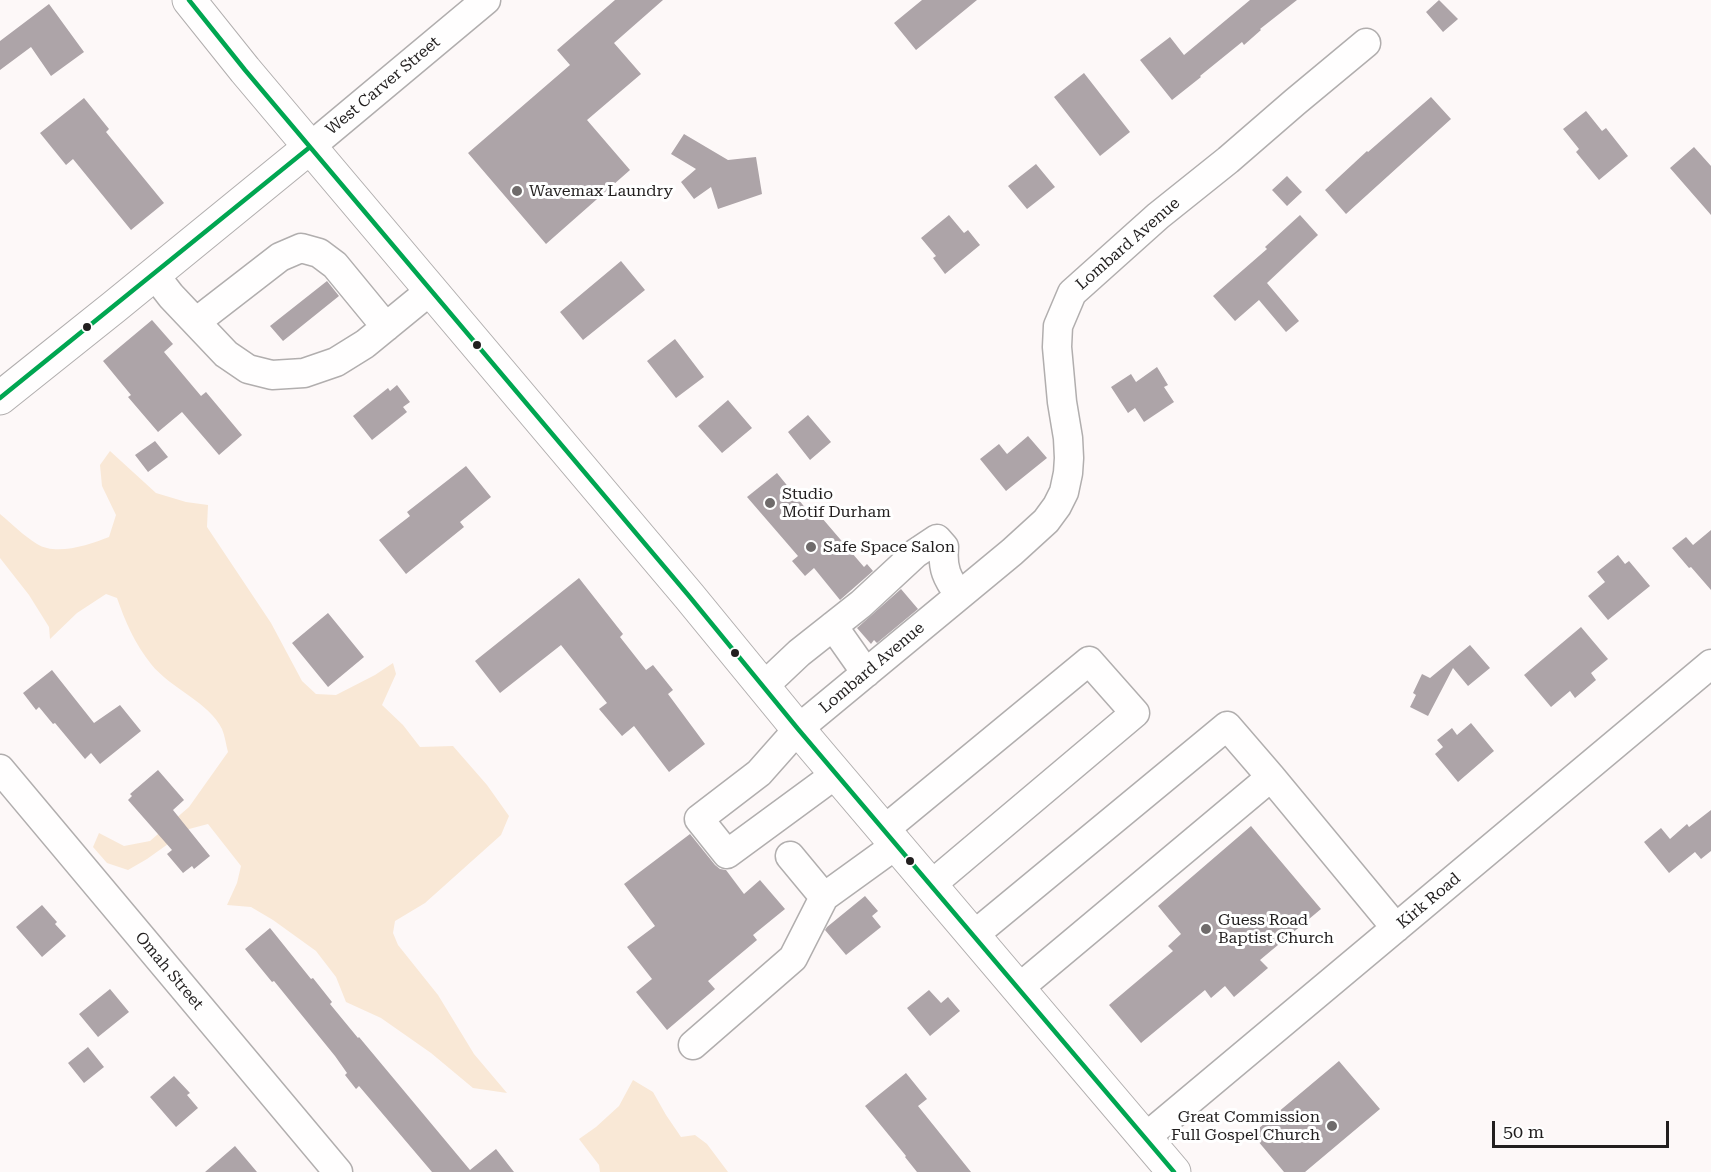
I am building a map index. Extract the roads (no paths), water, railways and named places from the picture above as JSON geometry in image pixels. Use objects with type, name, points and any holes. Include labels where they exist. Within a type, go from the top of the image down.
[{"type":"main road","points":[[189,0],[245,70],[798,729],[1174,1172]]},
{"type":"main road","name":"West Carver Street","points":[[4,387],[153,274],[310,147]]},
{"type":"street","name":"West Carver Street","points":[[310,147],[486,0]]},
{"type":"street","name":"Lombard Avenue","points":[[836,774],[727,854],[699,819],[759,773],[798,729],[1046,521],[1064,492],[1068,473],[1069,458],[1057,347],[1058,326],[1072,293],[1158,216],[1366,43]]},
{"type":"street","points":[[196,322],[280,257],[301,248],[320,253],[335,265],[386,327]]},
{"type":"street","points":[[153,274],[226,354],[248,369],[272,375],[304,373],[336,362],[365,344],[430,290]]},
{"type":"street","points":[[763,687],[799,653],[861,604],[916,554],[937,539],[944,547],[943,559],[946,576],[959,595]]},
{"type":"street","points":[[833,627],[866,673]]},
{"type":"street","points":[[693,1045],[792,958],[824,897],[1089,661],[1135,713],[931,885]]},
{"type":"street","name":"Kirk Road","points":[[1146,1137],[1711,664]]},
{"type":"street","points":[[974,935],[1227,726],[1396,928]]},
{"type":"street","name":"Omah Street","points":[[0,769],[338,1172]]},
{"type":"street","points":[[1018,988],[1271,777]]},
{"type":"street","points":[[790,856],[824,897]]},
{"type":"place","name":"Wavemax Laundry","points":[[517,191]]},
{"type":"place","name":"Studio Motif Durham","points":[[770,503]]},
{"type":"place","name":"Safe Space Salon","points":[[811,547]]},
{"type":"place","name":"Guess Road Baptist Church","points":[[1206,929]]},
{"type":"place","name":"Great Commission Full Gospel Church","points":[[1332,1126]]}]
